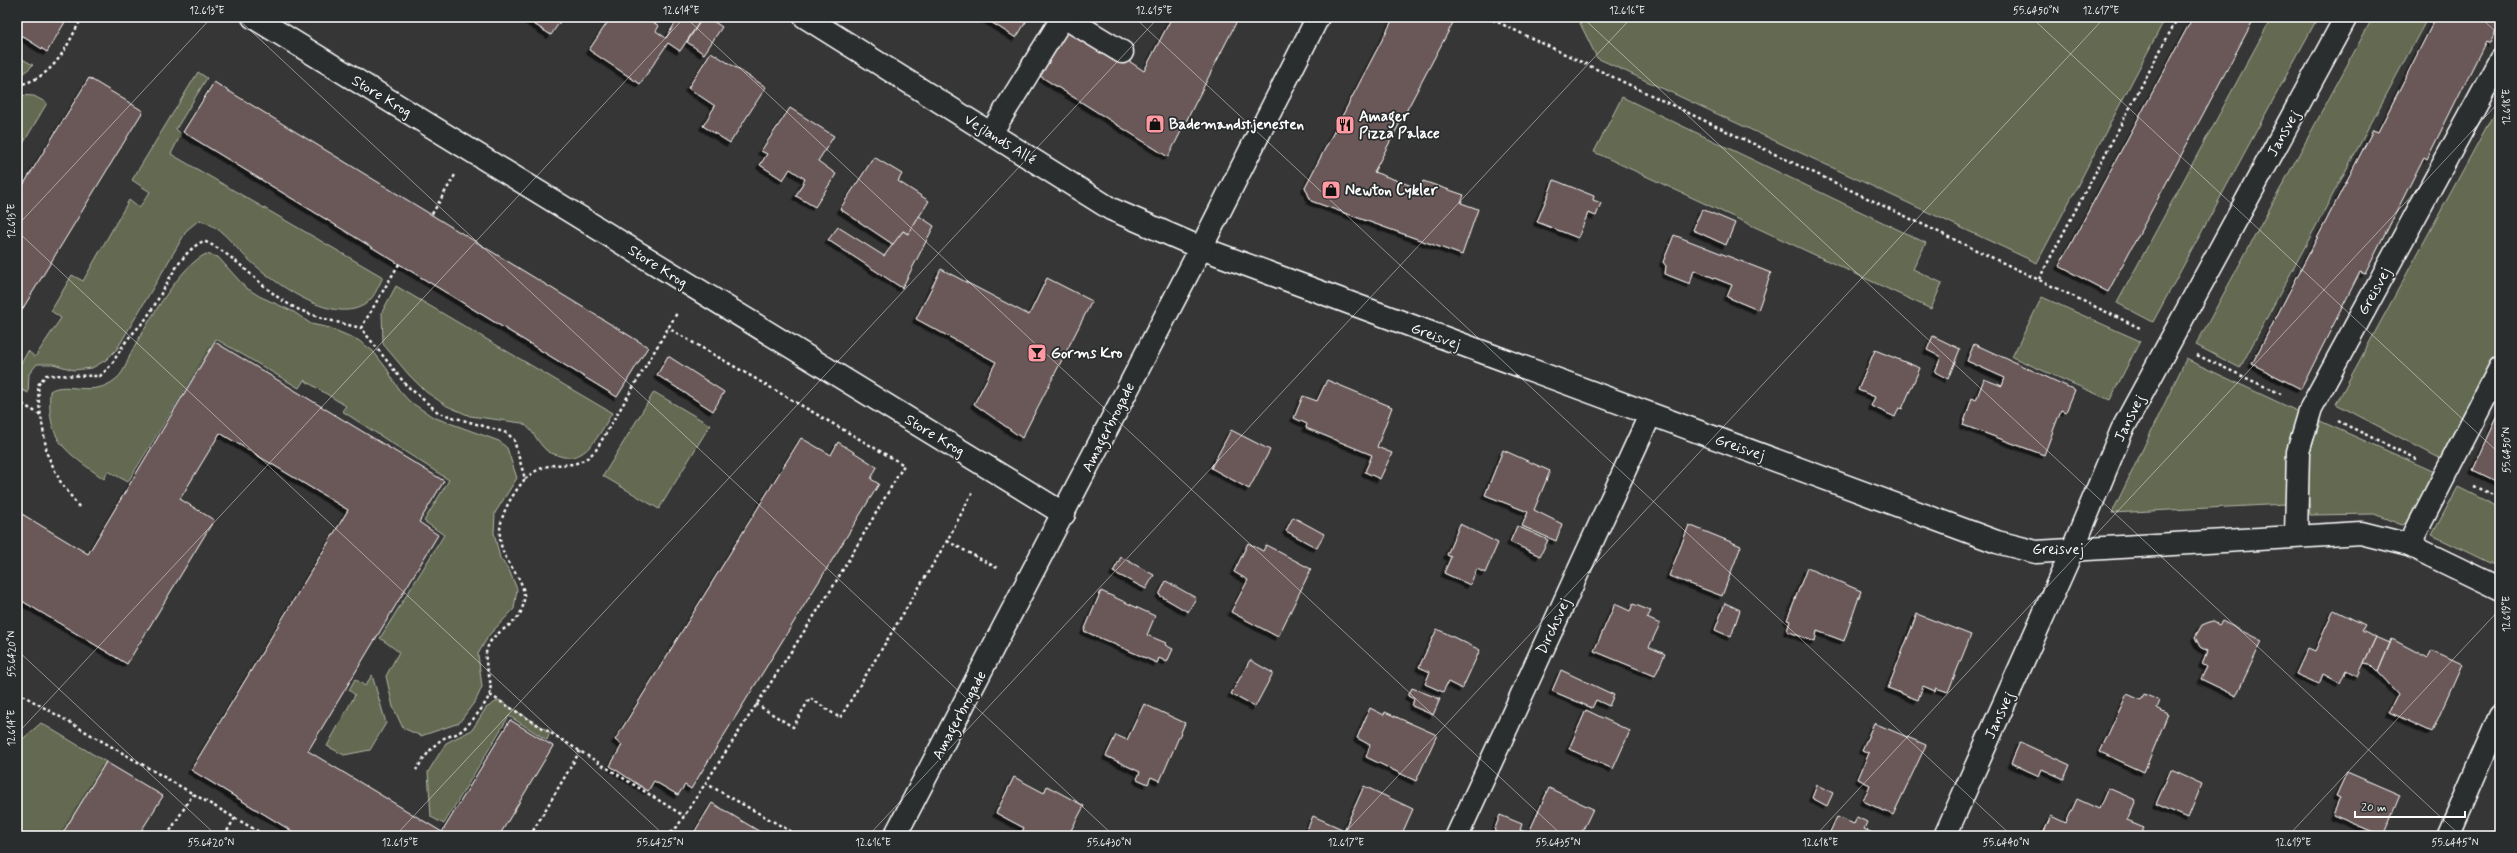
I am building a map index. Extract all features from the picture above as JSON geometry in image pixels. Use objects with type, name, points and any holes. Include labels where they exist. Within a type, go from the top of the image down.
[{"type":"street","name":"Store Krog","points":[[253,17],[1064,514]]},
{"type":"street","name":"Vejlands Allé","points":[[805,17],[1111,209],[1201,248]]},
{"type":"street","points":[[991,133],[1063,17],[1122,52]]},
{"type":"street","name":"Amagerbrogade","points":[[895,836],[1028,584],[1318,17]]},
{"type":"street","name":"Jansvej","points":[[1945,836],[2072,551],[2122,430],[2346,17]]},
{"type":"street","name":"Greisvej","points":[[2296,535],[2298,452],[2310,408],[2500,60]]},
{"type":"street","name":"Greisvej","points":[[1201,248],[1650,415],[1832,479],[1997,542],[2036,552],[2072,551],[2296,535],[2362,533],[2409,545],[2500,589]]},
{"type":"street","points":[[2409,545],[2500,368]]},
{"type":"street","name":"Dirchsvej","points":[[1457,836],[1650,415]]},
{"type":"street","points":[[2448,836],[2500,716]]},
{"type":"path","points":[[17,85],[39,78],[63,55],[82,17]]},
{"type":"path","points":[[1486,17],[2500,498]]},
{"type":"path","points":[[2039,279],[2178,17]]},
{"type":"path","points":[[432,214],[470,150]]},
{"type":"path","points":[[79,507],[60,480],[47,454],[38,385],[46,375],[100,376],[113,365],[127,341],[149,315],[184,257],[195,245],[204,241],[240,264],[284,302],[301,310],[361,328],[406,385],[439,413],[507,433],[514,440],[525,479]]},
{"type":"path","points":[[361,328],[399,264]]},
{"type":"path","points":[[416,770],[442,739],[458,733],[468,725],[490,695],[492,680],[486,663],[487,648],[494,635],[515,620],[522,610],[525,596],[523,584],[504,553],[500,531],[506,508],[513,493],[525,479],[539,469],[573,465],[586,461],[596,450],[694,287]]},
{"type":"path","points":[[666,836],[677,827],[831,590],[904,465],[668,328]]},
{"type":"path","points":[[17,401],[41,415]]},
{"type":"path","points":[[756,704],[792,727],[810,698],[840,718],[947,541],[986,466]]},
{"type":"path","points":[[947,541],[1028,584]]},
{"type":"path","points":[[17,692],[266,836]]},
{"type":"path","points":[[490,695],[684,816]]},
{"type":"path","points":[[530,836],[580,751]]},
{"type":"path","points":[[705,783],[799,836]]},
{"type":"path","points":[[167,836],[193,794]]},
{"type":"path","points":[[224,836],[235,818]]},
{"type":"green space","points":[[1577,17],[2166,17],[2037,263],[1597,58]]},
{"type":"green space","points":[[2272,17],[2318,17],[2153,322],[2117,303]]},
{"type":"green space","points":[[2373,17],[2428,17],[2240,368],[2196,345]]},
{"type":"green space","points":[[17,56],[33,65],[23,74],[17,74]]},
{"type":"green space","points":[[198,72],[207,78],[176,129],[181,134],[171,154],[383,277],[375,292],[370,300],[364,305],[351,310],[335,309],[319,305],[303,298],[272,279],[248,259],[215,227],[199,220],[187,230],[117,349],[106,360],[92,368],[74,370],[53,364],[37,364],[29,374],[28,393],[17,387],[17,371],[28,351],[35,357],[61,318],[51,311],[72,275],[83,281],[129,200],[139,208],[150,192],[132,180]]},
{"type":"green space","points":[[17,95],[34,96],[47,103],[17,154]]},
{"type":"green space","points":[[1622,97],[1926,243],[1913,269],[1942,283],[1931,309],[1594,152]]},
{"type":"green space","points":[[2500,102],[2500,351],[2443,460],[2336,404]]},
{"type":"green space","points":[[206,254],[218,257],[245,287],[259,296],[294,312],[311,324],[330,328],[358,340],[373,351],[387,369],[399,390],[409,401],[433,417],[499,441],[507,448],[517,478],[495,513],[494,533],[500,558],[509,570],[517,589],[514,609],[489,635],[478,654],[482,687],[476,700],[459,723],[421,736],[403,728],[393,707],[386,676],[399,652],[380,638],[444,535],[424,521],[449,480],[342,411],[346,406],[304,380],[299,388],[216,339],[128,482],[108,471],[104,479],[69,452],[61,444],[55,434],[50,408],[50,391],[64,387],[89,389],[98,388],[107,385],[116,379],[125,368],[134,347],[166,295],[186,270],[196,260]]},
{"type":"green space","points":[[396,286],[612,413],[597,438],[584,452],[576,456],[567,457],[557,455],[546,450],[529,429],[522,423],[470,416],[447,406],[426,392],[409,375],[383,344],[382,312]]},
{"type":"green space","points":[[2042,297],[2140,341],[2110,400],[2012,357]]},
{"type":"green space","points":[[2186,359],[2299,412],[2289,442],[2286,504],[2112,513]]},
{"type":"green space","points":[[654,392],[710,425],[659,509],[603,476]]},
{"type":"green space","points":[[2320,421],[2437,473],[2413,522],[2402,525],[2374,514],[2310,515],[2306,466]]},
{"type":"green space","points":[[2458,487],[2500,508],[2500,568],[2432,535]]},
{"type":"green space","points":[[372,675],[386,723],[370,750],[344,755],[327,746],[355,695],[349,690],[355,679],[365,686]]},
{"type":"green space","points":[[499,700],[550,732],[547,740],[509,716],[444,824],[431,817],[428,772],[446,743],[472,730],[486,708]]},
{"type":"green space","points":[[41,723],[106,762],[61,836],[17,836],[17,744]]},
{"type":"building","points":[[17,17],[68,17],[47,52],[17,33]]},
{"type":"building","points":[[523,17],[563,17],[551,35]]},
{"type":"building","points":[[611,17],[645,17],[659,26],[656,31],[666,38],[677,20],[672,17],[703,17],[680,51],[668,43],[640,84],[589,50]]},
{"type":"building","points":[[703,17],[707,17],[722,27],[704,54],[687,42]]},
{"type":"building","points":[[983,17],[1029,17],[1016,38]]},
{"type":"building","points":[[1172,17],[1239,17],[1168,157],[1040,76],[1072,24],[1144,71]]},
{"type":"building","points":[[1394,17],[1456,17],[1374,172],[1420,189],[1423,181],[1464,195],[1461,203],[1478,209],[1462,255],[1311,201],[1305,187]]},
{"type":"building","points":[[2193,17],[2255,17],[2108,292],[2059,266]]},
{"type":"building","points":[[2436,17],[2500,17],[2500,24],[2490,43],[2486,41],[2427,159],[2424,157],[2365,274],[2360,272],[2301,389],[2252,364],[2373,130],[2378,132]]},
{"type":"building","points":[[711,52],[766,87],[730,143],[703,126],[715,106],[688,88]]},
{"type":"building","points":[[89,78],[143,111],[17,318],[17,195]]},
{"type":"building","points":[[214,82],[648,347],[617,397],[183,132]]},
{"type":"building","points":[[790,108],[834,136],[818,161],[836,174],[815,207],[796,196],[805,179],[790,169],[783,180],[760,165],[767,154],[761,151]]},
{"type":"building","points":[[874,157],[902,174],[898,181],[929,201],[908,234],[903,231],[894,245],[840,209]]},
{"type":"building","points":[[1554,180],[1594,196],[1593,200],[1601,203],[1596,216],[1588,213],[1578,238],[1537,222]]},
{"type":"building","points":[[1702,209],[1735,223],[1726,245],[1693,230]]},
{"type":"building","points":[[919,216],[934,226],[902,288],[828,240],[838,227],[884,256],[903,231],[908,234]]},
{"type":"building","points":[[1674,235],[1771,273],[1758,310],[1727,297],[1732,285],[1694,270],[1690,284],[1665,274],[1666,266],[1663,262]]},
{"type":"building","points":[[941,269],[1029,315],[1047,278],[1092,301],[1022,438],[974,404],[996,362],[916,319]]},
{"type":"building","points":[[1933,336],[1960,349],[1948,379],[1935,372],[1941,357],[1927,350]]},
{"type":"building","points":[[215,342],[444,481],[419,522],[438,535],[308,751],[442,832],[510,720],[553,746],[499,836],[300,836],[191,770],[348,510],[220,433],[180,499],[214,520],[127,664],[17,598],[17,511],[88,554]]},
{"type":"building","points":[[1974,344],[2075,390],[2066,412],[2061,410],[2044,455],[1963,425],[1972,398],[1976,400],[1984,379],[2002,386],[2005,378],[1967,361]]},
{"type":"building","points":[[1875,350],[1920,368],[1902,409],[1899,408],[1895,417],[1871,406],[1875,397],[1858,390]]},
{"type":"building","points":[[668,356],[724,392],[713,411],[657,375]]},
{"type":"building","points":[[1327,380],[1392,407],[1377,447],[1392,453],[1380,479],[1365,472],[1372,455],[1306,428],[1307,424],[1294,418],[1303,396],[1317,401]]},
{"type":"building","points":[[2500,411],[2500,483],[2473,470]]},
{"type":"building","points":[[1231,430],[1270,450],[1249,489],[1211,468]]},
{"type":"building","points":[[801,438],[831,455],[838,442],[877,467],[871,479],[879,484],[691,789],[685,785],[678,795],[654,781],[648,791],[610,766],[622,745],[615,740]]},
{"type":"building","points":[[1503,450],[1550,471],[1534,510],[1562,524],[1556,541],[1522,526],[1528,512],[1485,495]]},
{"type":"building","points":[[1293,517],[1324,534],[1317,548],[1286,531]]},
{"type":"building","points":[[1460,524],[1498,543],[1485,573],[1477,569],[1470,585],[1444,573],[1451,557],[1447,555]]},
{"type":"building","points":[[1689,525],[1741,546],[1722,596],[1669,576]]},
{"type":"building","points":[[1517,526],[1548,540],[1540,556],[1510,542]]},
{"type":"building","points":[[1248,543],[1263,551],[1266,545],[1311,569],[1278,637],[1231,612],[1248,580],[1234,572]]},
{"type":"building","points":[[1121,557],[1154,575],[1146,589],[1113,572]]},
{"type":"building","points":[[1807,568],[1861,591],[1844,641],[1817,631],[1815,642],[1787,631],[1790,621],[1787,620]]},
{"type":"building","points":[[1166,581],[1196,598],[1188,612],[1159,595]]},
{"type":"building","points":[[1101,591],[1155,616],[1147,635],[1166,643],[1165,645],[1173,649],[1167,662],[1159,658],[1157,663],[1084,631]]},
{"type":"building","points":[[1725,603],[1740,610],[1731,637],[1715,630]]},
{"type":"building","points":[[1615,604],[1630,611],[1633,604],[1651,611],[1647,618],[1660,624],[1649,647],[1665,654],[1655,676],[1594,651]]},
{"type":"building","points":[[2334,610],[2365,625],[2362,630],[2376,637],[2358,676],[2346,670],[2340,683],[2323,674],[2319,684],[2296,674],[2308,648],[2315,651]]},
{"type":"building","points":[[1917,614],[1971,635],[1948,692],[1936,688],[1935,691],[1923,686],[1918,700],[1888,688]]},
{"type":"building","points":[[2212,621],[2219,625],[2222,621],[2262,641],[2236,696],[2201,679],[2207,667],[2202,664],[2207,651],[2200,647],[2195,637],[2202,625]]},
{"type":"building","points":[[1437,629],[1480,650],[1462,689],[1448,682],[1443,692],[1425,684],[1430,672],[1419,667]]},
{"type":"building","points":[[2376,637],[2390,643],[2378,672],[2370,664],[2364,663]]},
{"type":"building","points":[[2392,639],[2428,658],[2432,651],[2462,665],[2432,732],[2389,712],[2398,694],[2378,672]]},
{"type":"building","points":[[1250,660],[1273,673],[1255,707],[1231,694]]},
{"type":"building","points":[[1561,670],[1614,695],[1609,706],[1596,700],[1592,708],[1552,691]]},
{"type":"building","points":[[1412,688],[1440,699],[1433,715],[1412,706],[1414,699],[1408,696]]},
{"type":"building","points":[[2127,694],[2141,700],[2144,694],[2160,701],[2157,708],[2168,714],[2144,772],[2100,752]]},
{"type":"building","points":[[1144,704],[1185,723],[1160,781],[1151,777],[1148,784],[1137,779],[1140,772],[1106,756],[1116,735],[1127,740]]},
{"type":"building","points":[[1370,708],[1384,715],[1385,712],[1437,735],[1416,781],[1366,757],[1370,745],[1357,738]]},
{"type":"building","points":[[1586,710],[1630,731],[1613,769],[1569,749]]},
{"type":"building","points":[[1874,723],[1926,745],[1893,815],[1863,801],[1870,785],[1858,779],[1869,753],[1862,750]]},
{"type":"building","points":[[2020,742],[2070,765],[2064,779],[2042,769],[2039,776],[2011,763]]},
{"type":"building","points":[[106,762],[163,796],[138,836],[61,836]]},
{"type":"building","points":[[2171,770],[2202,784],[2188,818],[2156,804]]},
{"type":"building","points":[[2347,772],[2400,795],[2383,836],[2333,815],[2340,798],[2336,796]]},
{"type":"building","points":[[1014,777],[1044,793],[1047,786],[1084,806],[1068,836],[1020,836],[1024,828],[996,813]]},
{"type":"building","points":[[1817,785],[1833,793],[1827,806],[1812,798]]},
{"type":"building","points":[[1364,786],[1413,809],[1401,836],[1342,835]]},
{"type":"building","points":[[1549,788],[1593,809],[1580,836],[1542,836],[1530,830]]},
{"type":"building","points":[[2108,788],[2136,800],[2127,821],[2144,828],[2140,836],[2042,836],[2051,816],[2066,823],[2077,799],[2099,809]]},
{"type":"building","points":[[712,803],[767,836],[692,836]]},
{"type":"building","points":[[1500,815],[1522,824],[1520,830],[1528,833],[1527,836],[1507,836],[1494,831]]},
{"type":"building","points":[[1313,816],[1342,829],[1339,836],[1315,836],[1306,832]]},
{"type":"building","points":[[1837,817],[1854,824],[1857,817],[1867,822],[1864,829],[1879,836],[1828,836]]},
{"type":"place","name":"Bademandstjenesten","points":[[1155,124]]},
{"type":"place","name":"Amager Pizza Palace","points":[[1345,125]]},
{"type":"place","name":"Newton Cykler","points":[[1331,190]]},
{"type":"place","name":"Gorms Kro","points":[[1037,353]]}]
